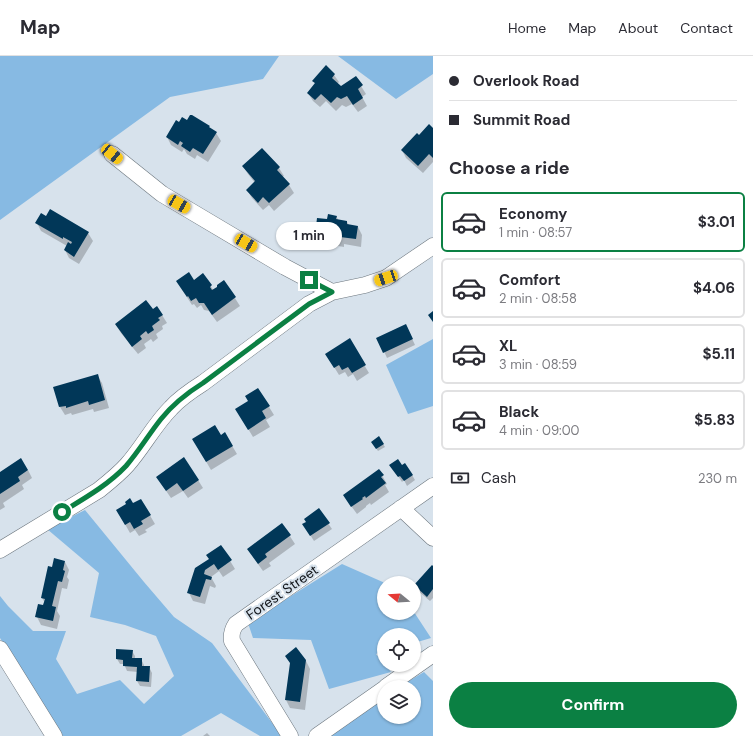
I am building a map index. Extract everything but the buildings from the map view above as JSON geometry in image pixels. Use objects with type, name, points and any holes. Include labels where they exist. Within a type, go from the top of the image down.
[{"type":"street","points":[[112,154],[162,194],[332,292]]},
{"type":"street","points":[[0,550],[99,490],[128,464],[161,419],[172,407],[187,394],[309,304],[332,292],[365,285],[386,278],[433,246]]},
{"type":"street","name":"Forest Street","points":[[290,736],[232,641],[232,629],[236,624],[433,486]]},
{"type":"street","points":[[401,508],[433,538]]},
{"type":"street","points":[[0,649],[54,736]]},
{"type":"street","points":[[396,680],[433,654]]},
{"type":"street","points":[[317,736],[377,694]]},
{"type":"shaded area","points":[[0,56],[279,56],[263,79],[170,97],[0,220]]},
{"type":"shaded area","points":[[338,56],[433,56],[433,74],[396,99]]},
{"type":"shaded area","points":[[433,339],[433,406],[408,414],[386,365]]},
{"type":"shaded area","points":[[85,510],[174,617],[212,643],[282,736],[260,736],[221,713],[181,736],[63,736],[0,638],[0,596],[33,631],[66,631],[56,659],[77,694],[120,680],[144,704],[174,676],[156,636],[125,625],[90,617],[99,573],[47,529]]},
{"type":"shaded area","points":[[342,564],[377,579],[377,620],[419,620],[431,638],[421,641],[421,628],[377,628],[377,672],[391,672],[329,689],[311,640],[253,638],[248,623]]},
{"type":"shaded area","points":[[424,672],[433,681],[433,736],[326,736],[377,701],[377,724],[421,724],[421,680],[411,680]]},
{"type":"route","points":[[62,512],[99,490],[114,478],[128,464],[161,419],[187,394],[309,304],[332,292],[309,280]]}]
